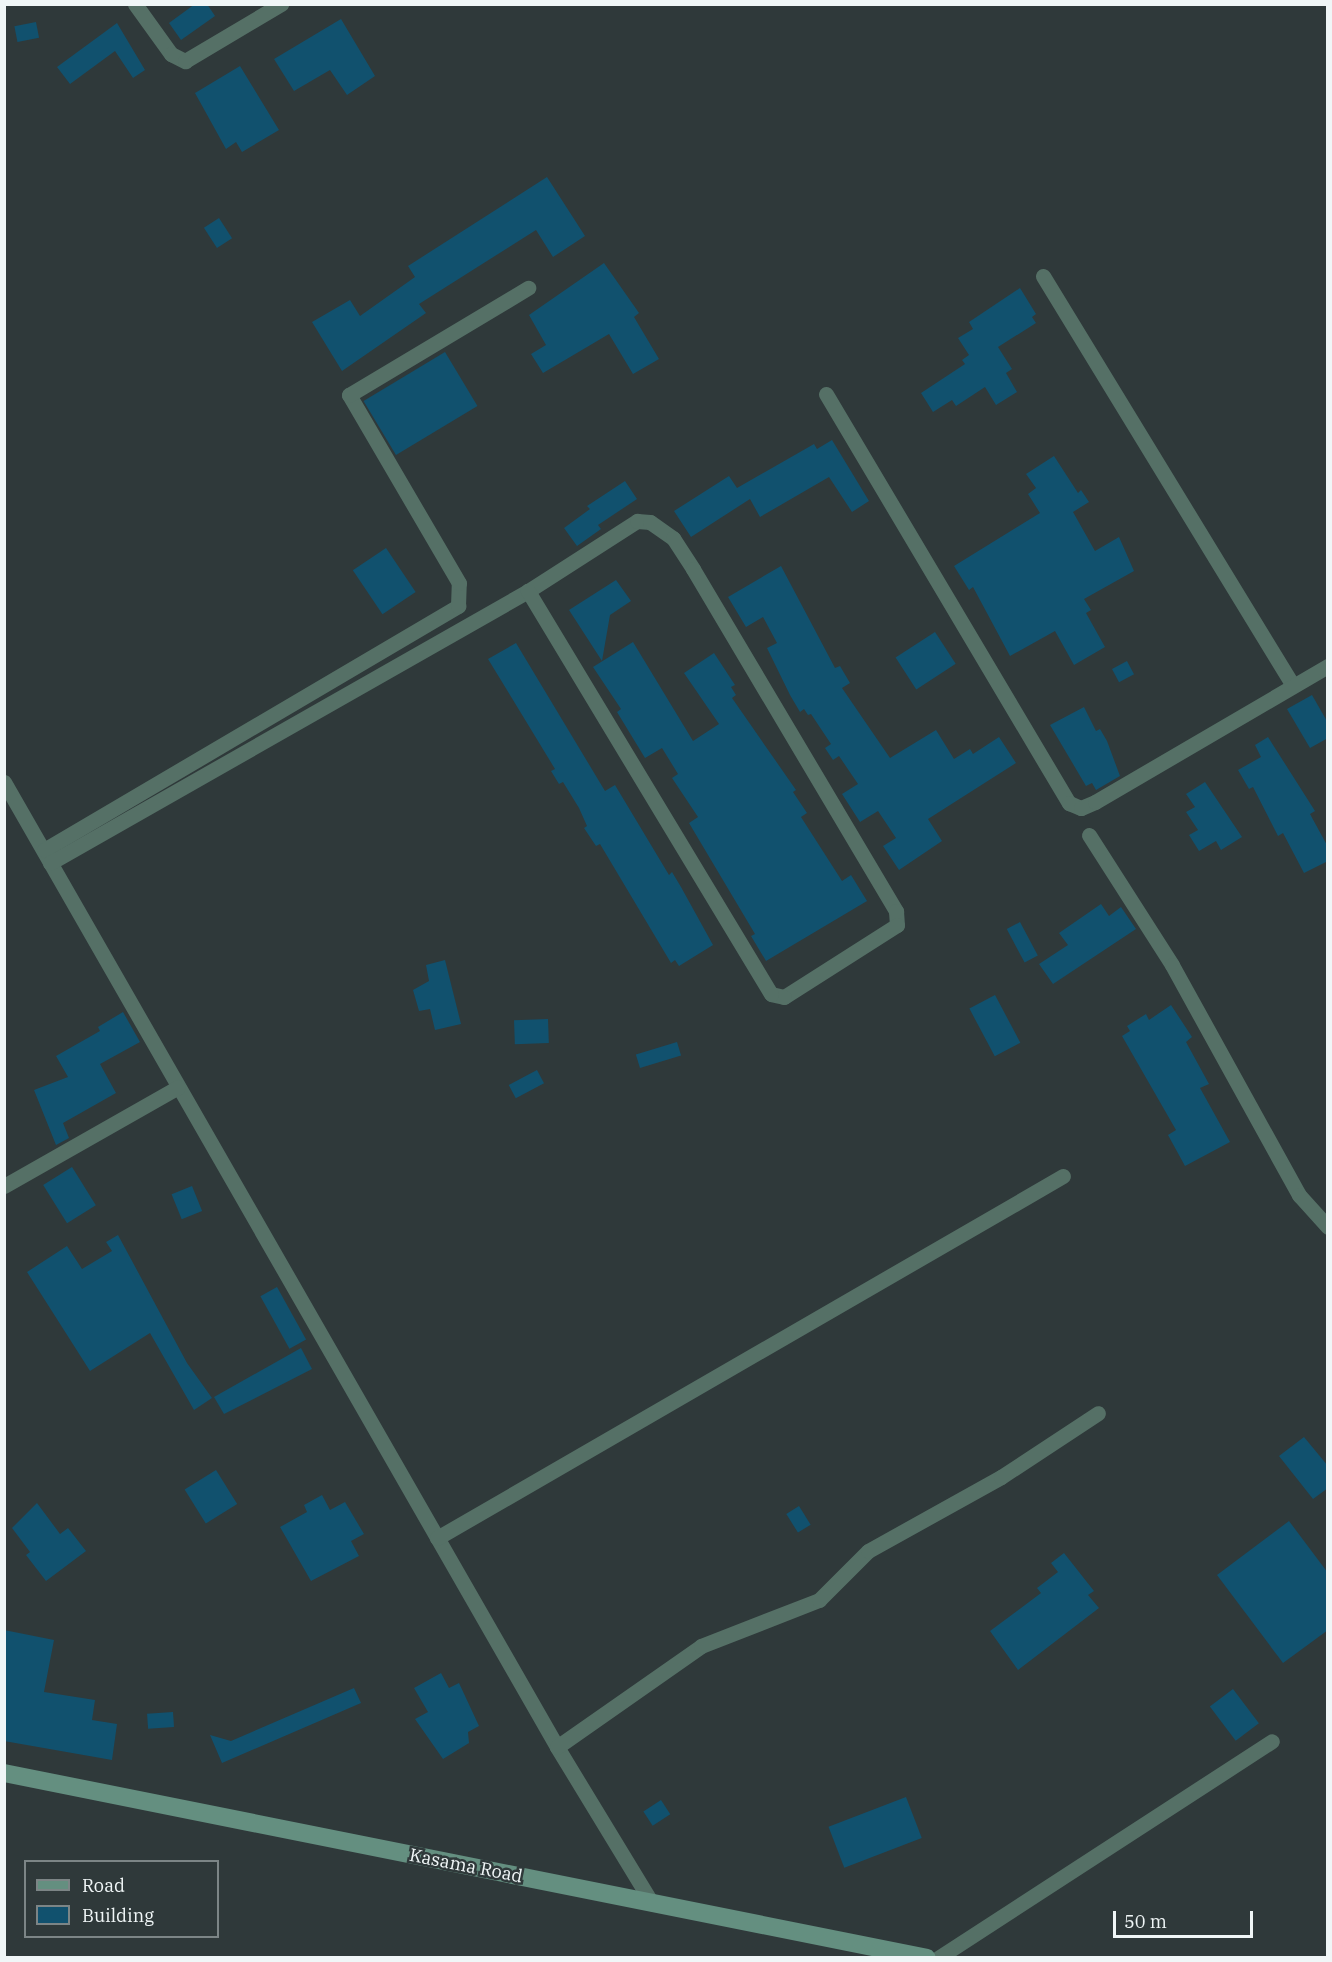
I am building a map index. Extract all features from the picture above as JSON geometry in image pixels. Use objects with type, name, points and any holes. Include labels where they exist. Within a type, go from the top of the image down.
[{"type":"street","points":[[135,4],[171,54],[184,61],[281,4]]},
{"type":"street","points":[[1043,276],[1293,686]]},
{"type":"street","points":[[47,856],[458,606],[459,583],[349,395],[528,288]]},
{"type":"street","points":[[826,394],[1069,803],[1081,808],[1095,802],[1328,666]]},
{"type":"street","points":[[47,856],[528,591],[637,521],[660,526],[673,537],[896,911],[897,925],[784,997],[771,994],[528,591]]},
{"type":"street","points":[[4,782],[557,1747],[652,1904]]},
{"type":"street","points":[[1089,835],[1172,965],[1299,1196],[1328,1227]]},
{"type":"street","points":[[4,1186],[178,1087]]},
{"type":"street","points":[[437,1538],[1063,1176]]},
{"type":"street","points":[[557,1747],[701,1646],[819,1600],[868,1551],[1001,1477],[1098,1413]]},
{"type":"street","points":[[938,1958],[1272,1741]]},
{"type":"street","name":"Kasama Road","points":[[4,1773],[927,1958]]},
{"type":"building","points":[[195,4],[207,4],[215,16],[181,40],[169,23]]},
{"type":"building","points":[[341,19],[375,76],[347,95],[330,70],[294,91],[274,59]]},
{"type":"building","points":[[36,22],[39,38],[17,42],[14,26]]},
{"type":"building","points":[[117,23],[145,70],[133,78],[115,51],[70,84],[57,67]]},
{"type":"building","points":[[240,66],[279,130],[242,152],[236,142],[226,149],[195,93]]},
{"type":"building","points":[[547,177],[585,236],[553,257],[536,230],[419,304],[426,313],[342,371],[312,322],[350,300],[360,316],[415,277],[408,266]]},
{"type":"building","points":[[219,218],[232,238],[217,248],[204,228]]},
{"type":"building","points":[[604,263],[639,313],[634,317],[659,359],[633,374],[609,334],[543,373],[531,354],[546,345],[529,315]]},
{"type":"building","points":[[1020,288],[1036,314],[1032,317],[1036,323],[998,347],[1012,369],[1006,373],[1017,392],[996,405],[985,387],[956,406],[952,400],[933,412],[921,393],[965,364],[962,360],[969,355],[958,338],[973,329],[969,322]]},
{"type":"building","points":[[445,352],[477,406],[396,455],[364,401]]},
{"type":"building","points":[[832,440],[869,501],[852,512],[829,477],[760,517],[750,499],[691,537],[674,511],[729,476],[737,488],[814,444],[817,449]]},
{"type":"building","points":[[1054,456],[1078,493],[1081,490],[1089,502],[1073,512],[1095,551],[1119,537],[1134,571],[1084,599],[1091,610],[1086,613],[1105,647],[1074,665],[1055,631],[1010,656],[973,587],[969,590],[954,566],[1040,513],[1028,494],[1036,488],[1026,474]]},
{"type":"building","points":[[625,481],[637,499],[598,525],[601,529],[577,546],[564,528],[590,509],[587,506]]},
{"type":"building","points":[[386,548],[416,592],[382,614],[353,570]]},
{"type":"building","points":[[781,566],[835,668],[840,666],[850,683],[842,688],[890,758],[936,730],[954,759],[970,749],[973,754],[999,737],[1016,763],[928,819],[942,841],[899,870],[883,846],[896,838],[878,811],[860,822],[842,794],[858,784],[839,756],[833,760],[825,748],[831,744],[811,714],[808,715],[804,709],[800,712],[790,695],[767,648],[777,643],[763,617],[746,627],[728,597]]},
{"type":"building","points":[[616,580],[631,601],[610,615],[602,661],[569,610]]},
{"type":"building","points":[[935,632],[956,664],[916,689],[896,658]]},
{"type":"building","points":[[633,642],[693,741],[719,724],[684,673],[714,653],[735,685],[731,687],[736,695],[732,698],[796,790],[793,792],[807,813],[801,817],[842,881],[851,875],[867,901],[766,961],[751,936],[755,934],[689,823],[698,817],[672,778],[678,774],[662,748],[645,758],[617,712],[621,709],[593,667]]},
{"type":"building","points":[[516,643],[605,791],[615,785],[669,875],[672,872],[713,945],[679,966],[675,960],[671,963],[600,844],[596,846],[584,828],[587,826],[579,808],[563,782],[559,784],[551,771],[555,769],[488,659]]},
{"type":"building","points":[[1127,661],[1134,674],[1119,682],[1112,669]]},
{"type":"building","points":[[1312,695],[1328,723],[1328,738],[1310,748],[1287,709]]},
{"type":"building","points":[[1084,707],[1096,731],[1100,729],[1107,741],[1120,776],[1096,790],[1092,783],[1086,786],[1050,725]]},
{"type":"building","points":[[1268,737],[1315,811],[1310,814],[1328,847],[1328,861],[1304,873],[1283,833],[1278,836],[1253,787],[1249,789],[1238,770],[1261,757],[1255,745]]},
{"type":"building","points":[[1205,782],[1242,837],[1221,850],[1216,841],[1199,851],[1189,835],[1198,830],[1186,812],[1195,807],[1186,794]]},
{"type":"building","points":[[1101,904],[1109,916],[1121,907],[1136,929],[1053,984],[1039,964],[1068,945],[1059,933]]},
{"type":"building","points":[[1020,922],[1038,956],[1025,963],[1007,929]]},
{"type":"building","points":[[445,960],[461,1024],[435,1030],[430,1009],[419,1011],[413,990],[429,981],[426,965]]},
{"type":"building","points":[[995,995],[1020,1043],[995,1056],[969,1009]]},
{"type":"building","points":[[1171,1005],[1192,1037],[1186,1042],[1209,1084],[1200,1088],[1230,1142],[1185,1166],[1168,1135],[1176,1130],[1122,1036],[1130,1031],[1127,1026],[1146,1014],[1149,1020]]},
{"type":"building","points":[[123,1012],[140,1042],[100,1064],[116,1093],[63,1123],[69,1138],[56,1145],[34,1090],[68,1077],[56,1056],[100,1031],[98,1027]]},
{"type":"building","points":[[548,1019],[549,1043],[515,1044],[514,1020]]},
{"type":"building","points":[[677,1042],[681,1055],[640,1068],[636,1055]]},
{"type":"building","points":[[537,1070],[544,1083],[516,1098],[509,1085]]},
{"type":"building","points":[[72,1167],[96,1205],[67,1223],[43,1185]]},
{"type":"building","points":[[192,1186],[202,1211],[182,1219],[172,1194]]},
{"type":"building","points":[[118,1235],[187,1363],[212,1398],[194,1410],[150,1333],[90,1371],[27,1272],[67,1246],[82,1269],[112,1251],[106,1242]]},
{"type":"building","points":[[277,1287],[306,1339],[289,1349],[260,1296]]},
{"type":"building","points":[[301,1348],[312,1369],[224,1414],[214,1397]]},
{"type":"building","points":[[1304,1437],[1328,1466],[1328,1488],[1313,1499],[1279,1456]]},
{"type":"building","points":[[216,1470],[237,1504],[206,1524],[185,1490]]},
{"type":"building","points":[[322,1495],[330,1510],[345,1502],[364,1534],[351,1541],[359,1556],[311,1581],[280,1527],[307,1512],[304,1505]]},
{"type":"building","points":[[37,1503],[60,1534],[68,1528],[86,1551],[46,1581],[26,1555],[30,1552],[12,1528]]},
{"type":"building","points":[[799,1506],[811,1525],[798,1533],[786,1514]]},
{"type":"building","points":[[1289,1521],[1328,1573],[1328,1630],[1283,1663],[1217,1575]]},
{"type":"building","points":[[1064,1553],[1094,1591],[1088,1595],[1099,1608],[1018,1670],[990,1631],[1041,1593],[1037,1588],[1058,1572],[1051,1563]]},
{"type":"building","points":[[4,1630],[54,1640],[44,1692],[95,1700],[92,1720],[117,1724],[112,1760],[4,1741]]},
{"type":"building","points":[[441,1673],[449,1688],[459,1683],[479,1726],[468,1732],[469,1743],[443,1759],[415,1719],[428,1712],[414,1688]]},
{"type":"building","points":[[354,1688],[361,1703],[222,1763],[210,1735],[231,1741]]},
{"type":"building","points":[[1233,1689],[1259,1723],[1236,1741],[1210,1706]]},
{"type":"building","points":[[173,1712],[174,1727],[148,1729],[147,1714]]},
{"type":"building","points":[[906,1797],[922,1838],[844,1868],[829,1827]]},
{"type":"building","points":[[661,1800],[670,1814],[653,1826],[643,1811]]}]
